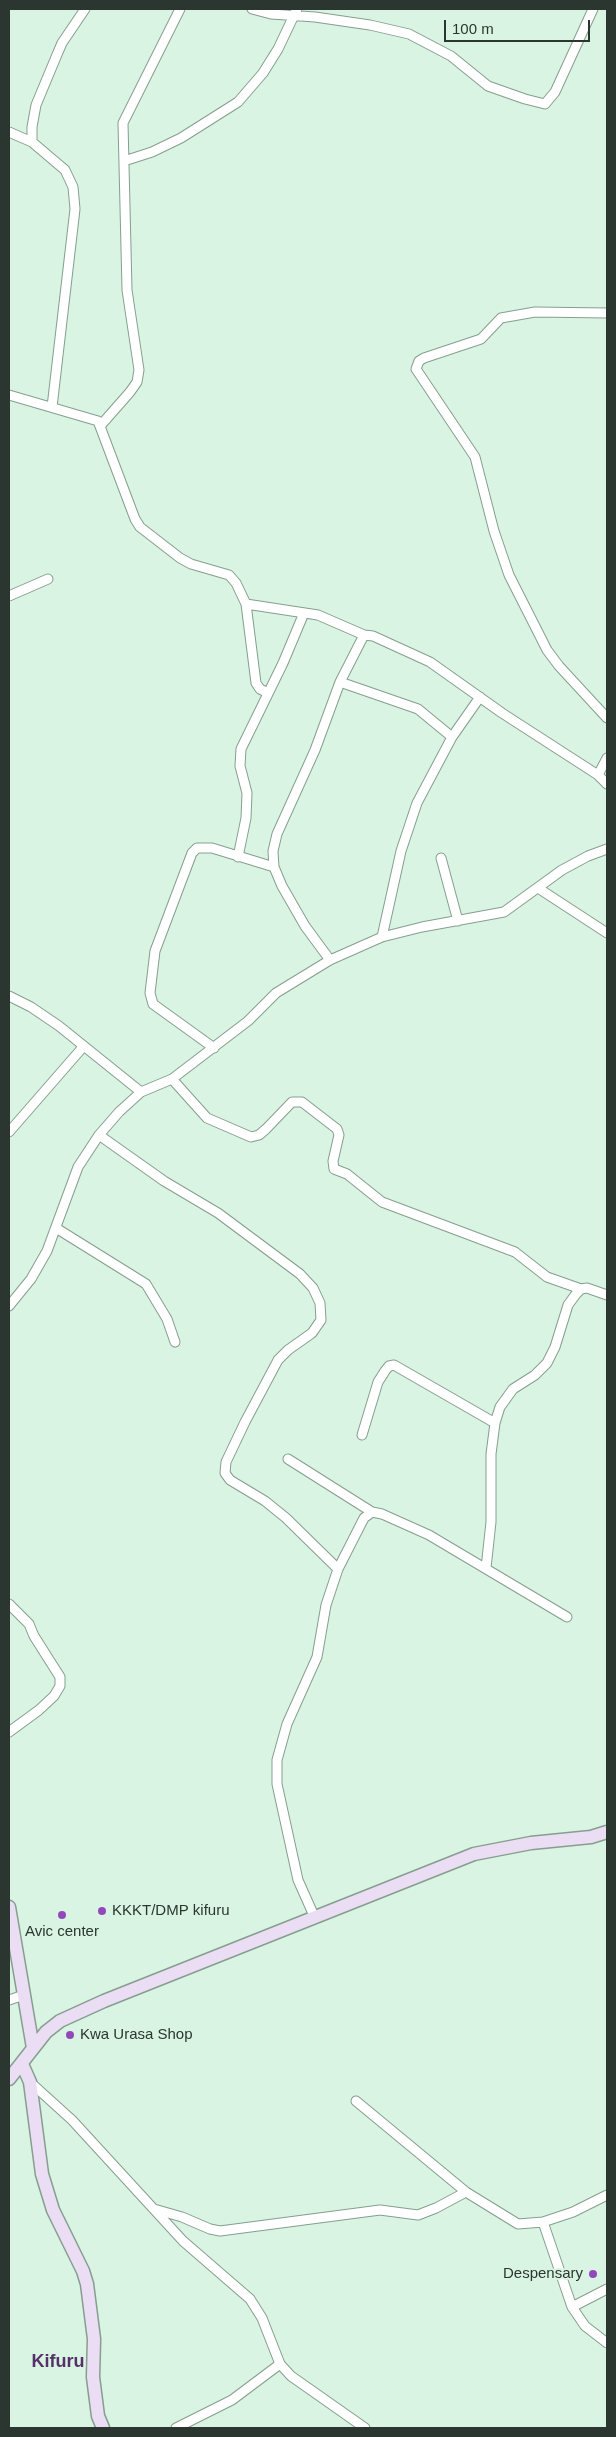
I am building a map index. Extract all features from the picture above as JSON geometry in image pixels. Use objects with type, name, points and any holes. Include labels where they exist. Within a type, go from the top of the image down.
[{"type":"street","points":[[32,142],[32,127],[36,105],[44,84],[62,43],[85,9]]},
{"type":"street","points":[[101,425],[130,392],[136,382],[139,370],[127,290],[123,123],[180,9]]},
{"type":"street","points":[[252,9],[271,14],[296,12],[409,34],[451,56],[488,86],[545,104],[551,100],[593,9]]},
{"type":"street","points":[[124,161],[152,152],[181,138],[238,102],[262,73],[296,12]]},
{"type":"street","points":[[9,132],[32,142],[65,170],[73,187],[75,209],[52,407]]},
{"type":"street","points":[[607,313],[535,312],[502,318],[481,339],[424,358],[419,361],[416,369],[475,457],[494,531],[509,575],[547,650],[559,666],[607,718]]},
{"type":"street","points":[[9,395],[94,419],[101,425],[140,528],[190,564],[229,575],[236,583],[246,604],[256,683],[260,689],[268,693]]},
{"type":"street","points":[[9,596],[48,579]]},
{"type":"street","points":[[246,604],[276,607],[318,615],[364,635],[373,636],[430,662],[598,775],[607,784]]},
{"type":"street","points":[[238,857],[246,818],[247,793],[240,766],[241,749],[304,613]]},
{"type":"street","points":[[330,960],[305,926],[282,886],[274,867],[273,851],[277,834],[316,750],[340,682],[364,635]]},
{"type":"street","points":[[340,682],[418,708],[452,738]]},
{"type":"street","points":[[382,938],[401,851],[417,803],[452,738],[480,697]]},
{"type":"street","points":[[598,775],[607,758]]},
{"type":"street","points":[[214,1048],[153,1004],[150,994],[155,951],[192,853],[196,848],[202,846],[274,867]]},
{"type":"street","points":[[9,1306],[31,1279],[56,1228],[78,1168],[99,1135],[119,1112],[141,1092],[172,1079],[248,1021],[276,992],[330,960],[382,938],[422,927],[504,912],[562,870],[588,856],[607,849]]},
{"type":"street","points":[[441,858],[458,921]]},
{"type":"street","points":[[538,888],[607,933]]},
{"type":"street","points":[[9,996],[31,1006],[141,1092]]},
{"type":"street","points":[[9,1132],[83,1047]]},
{"type":"street","points":[[172,1079],[207,1118],[251,1137],[259,1136],[292,1102],[302,1102],[337,1130],[339,1134],[333,1161],[334,1169],[347,1174],[382,1202],[515,1252],[547,1277],[581,1289],[587,1288],[607,1295]]},
{"type":"street","points":[[99,1135],[164,1181],[218,1213],[300,1274],[314,1288],[320,1303],[321,1320],[312,1333],[288,1350],[278,1360],[226,1462],[225,1473],[230,1480],[265,1501],[286,1518],[338,1568]]},
{"type":"street","points":[[56,1228],[146,1284],[167,1319],[175,1342]]},
{"type":"street","points":[[486,1568],[491,1522],[491,1454],[495,1423],[506,1396],[547,1363],[555,1347],[568,1305],[581,1289]]},
{"type":"street","points":[[362,1435],[378,1382],[384,1371],[389,1366],[394,1365],[495,1423]]},
{"type":"street","points":[[288,1459],[372,1512],[382,1514],[429,1536],[567,1617]]},
{"type":"street","points":[[315,1918],[298,1880],[276,1774],[287,1724],[317,1657],[326,1605],[338,1568],[364,1518],[372,1512]]},
{"type":"street","points":[[9,1604],[29,1624],[34,1636],[60,1677],[60,1686],[54,1696],[39,1710],[9,1732]]},
{"type":"street","points":[[9,2079],[46,2032],[60,2021],[104,2000],[474,1854],[531,1843],[591,1837],[607,1832]]},
{"type":"street","points":[[9,1907],[33,2048]]},
{"type":"street","points":[[9,2000],[24,1995]]},
{"type":"street","points":[[22,2064],[30,2082],[42,2174],[53,2210],[87,2284],[93,2331],[93,2377],[98,2416],[103,2428]]},
{"type":"street","points":[[30,2082],[72,2120],[184,2241],[250,2299],[262,2318],[280,2364],[291,2376],[364,2428]]},
{"type":"street","points":[[356,2101],[466,2192],[518,2224],[544,2222],[573,2212],[607,2195]]},
{"type":"street","points":[[154,2209],[220,2231],[380,2210],[418,2215],[466,2192]]},
{"type":"street","points":[[544,2222],[572,2307],[585,2326],[607,2342]]},
{"type":"street","points":[[572,2307],[607,2289]]},
{"type":"street","points":[[177,2428],[232,2400],[280,2364]]},
{"type":"place","name":"KKKT/DMP kifuru","points":[[102,1911]]},
{"type":"place","name":"Avic center","points":[[62,1915]]},
{"type":"place","name":"Kwa Urasa Shop","points":[[70,2035]]},
{"type":"place","name":"Despensary","points":[[593,2274]]},
{"type":"district","name":"Kifuru","points":[[58,2362]]}]
